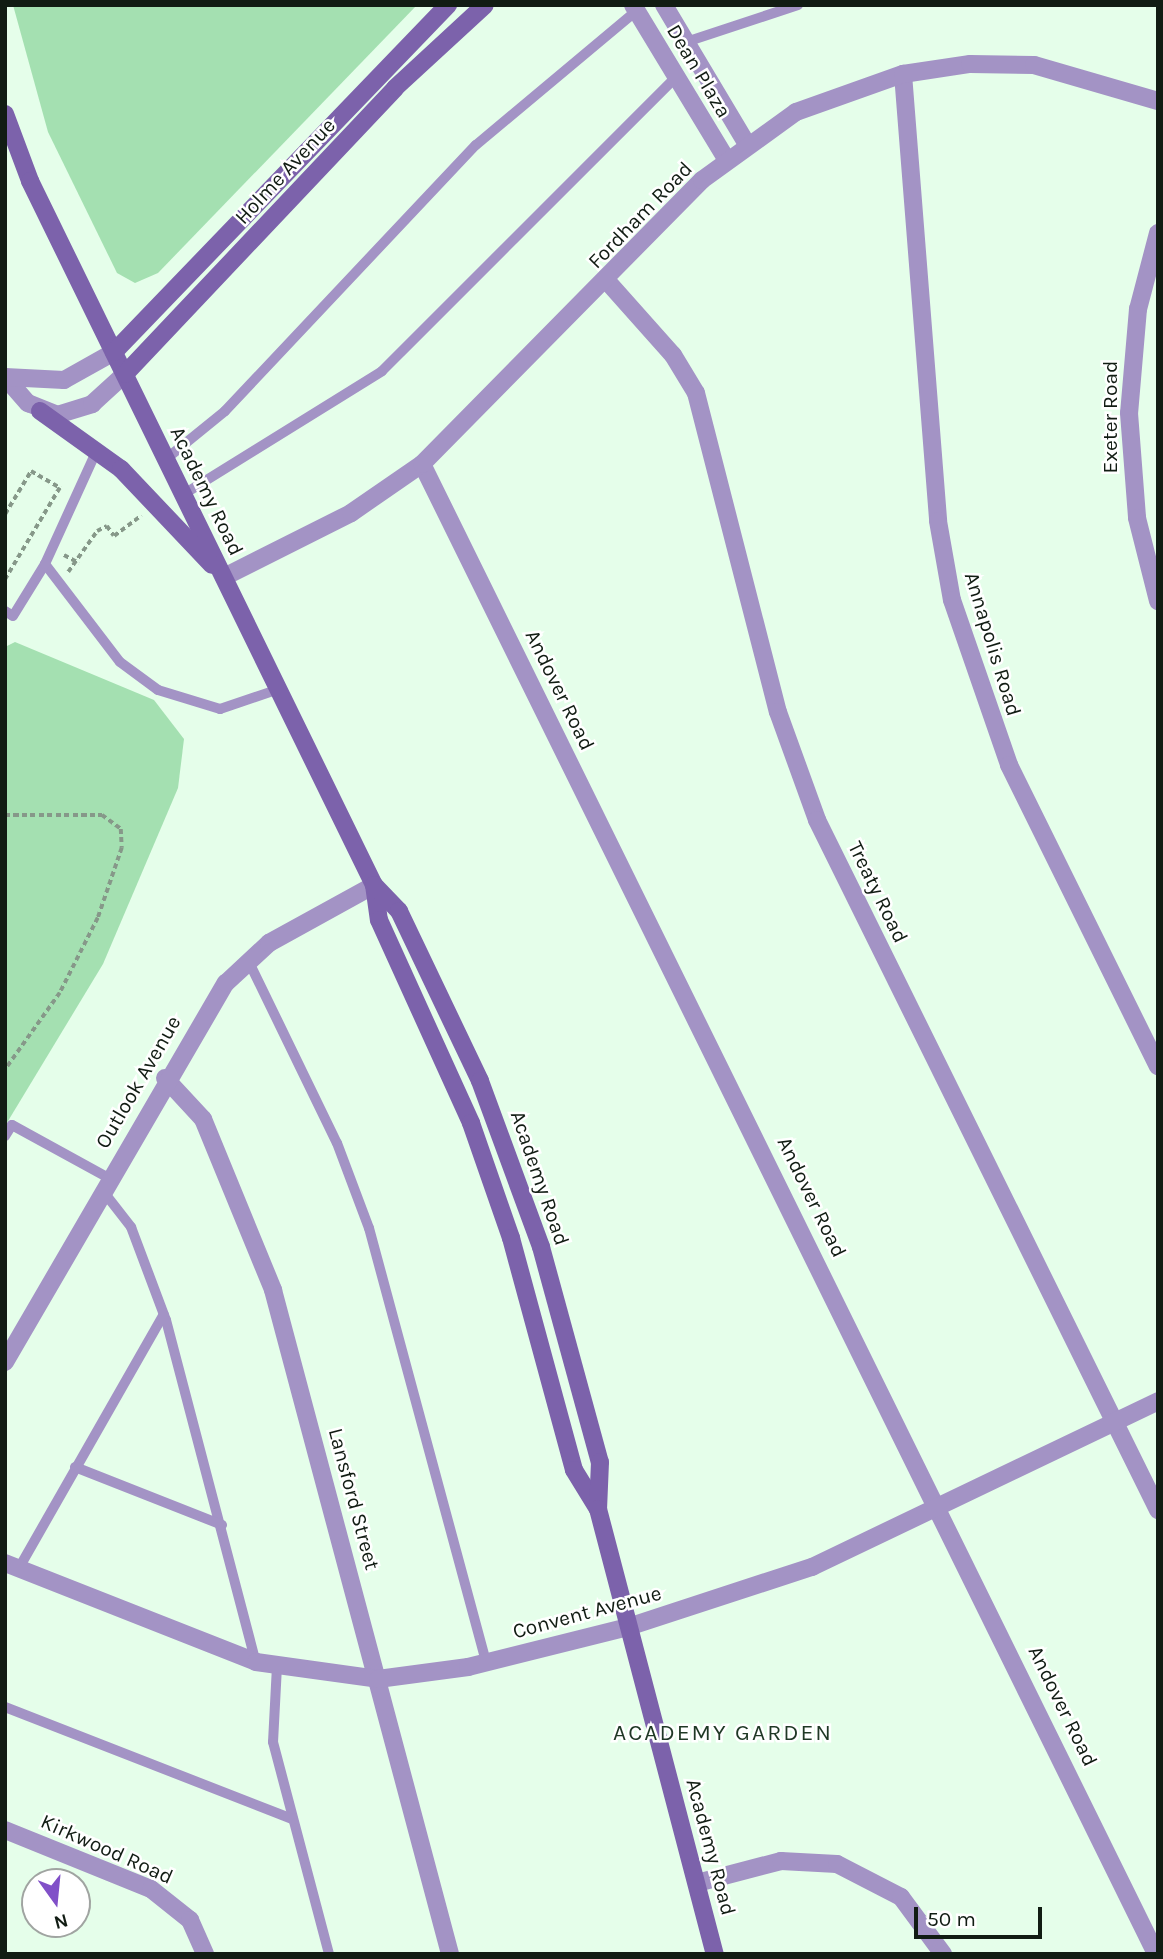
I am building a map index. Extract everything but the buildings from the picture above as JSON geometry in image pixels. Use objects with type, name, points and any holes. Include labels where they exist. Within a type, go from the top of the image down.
[{"type":"main road","name":"Holme Avenue","points":[[114,352],[448,5]]},
{"type":"main road","name":"Holme Avenue","points":[[125,374],[395,88],[485,5]]},
{"type":"main road","name":"Academy Road","points":[[5,114],[30,181],[374,885],[379,920],[471,1123],[511,1238],[574,1470],[598,1509]]},
{"type":"main road","points":[[40,411],[97,450],[224,577]]},
{"type":"main road","name":"Academy Road","points":[[374,885],[399,911],[509,1149],[600,1462],[598,1509],[715,1954]]},
{"type":"street","name":"Dean Plaza","points":[[664,5],[747,145]]},
{"type":"street","name":"Dean Plaza","points":[[635,8],[727,160]]},
{"type":"street","name":"Fordham Road","points":[[224,577],[351,513],[422,464],[727,160],[796,112],[903,74],[1034,65],[1158,101]]},
{"type":"street","name":"Annapolis Road","points":[[903,74],[938,521],[951,600],[1009,765],[1158,1066]]},
{"type":"street","name":"Exeter Road","points":[[1158,233],[1138,309],[1129,413],[1137,517],[1158,601]]},
{"type":"street","name":"Treaty Road","points":[[607,281],[673,355],[695,393],[778,712],[817,820],[1158,1510]]},
{"type":"street","points":[[5,377],[64,380],[114,352]]},
{"type":"street","points":[[5,377],[40,411],[84,408],[125,374]]},
{"type":"street","name":"Andover Road","points":[[422,464],[941,1508],[1156,1954]]},
{"type":"street","name":"Outlook Avenue","points":[[5,1362],[201,1018],[248,960],[374,885]]},
{"type":"street","name":"Lansford Street","points":[[165,1078],[203,1119],[274,1290],[450,1954]]},
{"type":"street","name":"Convent Avenue","points":[[12,1565],[256,1662],[378,1679],[486,1662],[628,1627],[800,1572],[941,1508],[1158,1401]]},
{"type":"street","name":"Kirkwood Road","points":[[5,1830],[151,1889],[190,1920],[205,1954]]},
{"type":"street","points":[[697,1883],[781,1861],[837,1864],[901,1896],[943,1954]]},
{"type":"lane","points":[[685,41],[799,5]]},
{"type":"lane","points":[[166,459],[225,411],[476,145],[635,8]]},
{"type":"lane","points":[[184,495],[382,371],[676,77]]},
{"type":"lane","points":[[5,611],[13,616],[45,564],[71,516],[97,450]]},
{"type":"lane","points":[[45,564],[120,662],[158,690],[220,709],[279,689]]},
{"type":"lane","points":[[248,960],[337,1143],[373,1241],[486,1662]]},
{"type":"lane","points":[[5,1136],[12,1125],[105,1184],[131,1227],[164,1314],[222,1525],[256,1662]]},
{"type":"lane","points":[[12,1565],[75,1467],[164,1314]]},
{"type":"lane","points":[[75,1467],[222,1525]]},
{"type":"lane","points":[[277,1666],[270,1717],[293,1819],[329,1954]]},
{"type":"lane","points":[[5,1707],[293,1819]]},
{"type":"path","points":[[5,514],[31,471],[60,488],[5,580]]},
{"type":"path","points":[[66,573],[79,563],[97,531],[107,526],[114,536],[144,514]]},
{"type":"path","points":[[32,535],[38,538]]},
{"type":"path","points":[[64,555],[79,563]]},
{"type":"path","points":[[5,815],[102,815],[121,829],[122,848],[98,918],[60,993],[5,1070]]},
{"type":"green space","points":[[13,5],[417,5],[158,273],[135,283],[117,273],[48,132]]},
{"type":"green space","points":[[15,642],[154,700],[184,739],[178,788],[103,964],[5,1126],[5,647]]},
{"type":"district","name":"ACADEMY GARDEN","points":[[723,1733]]}]
